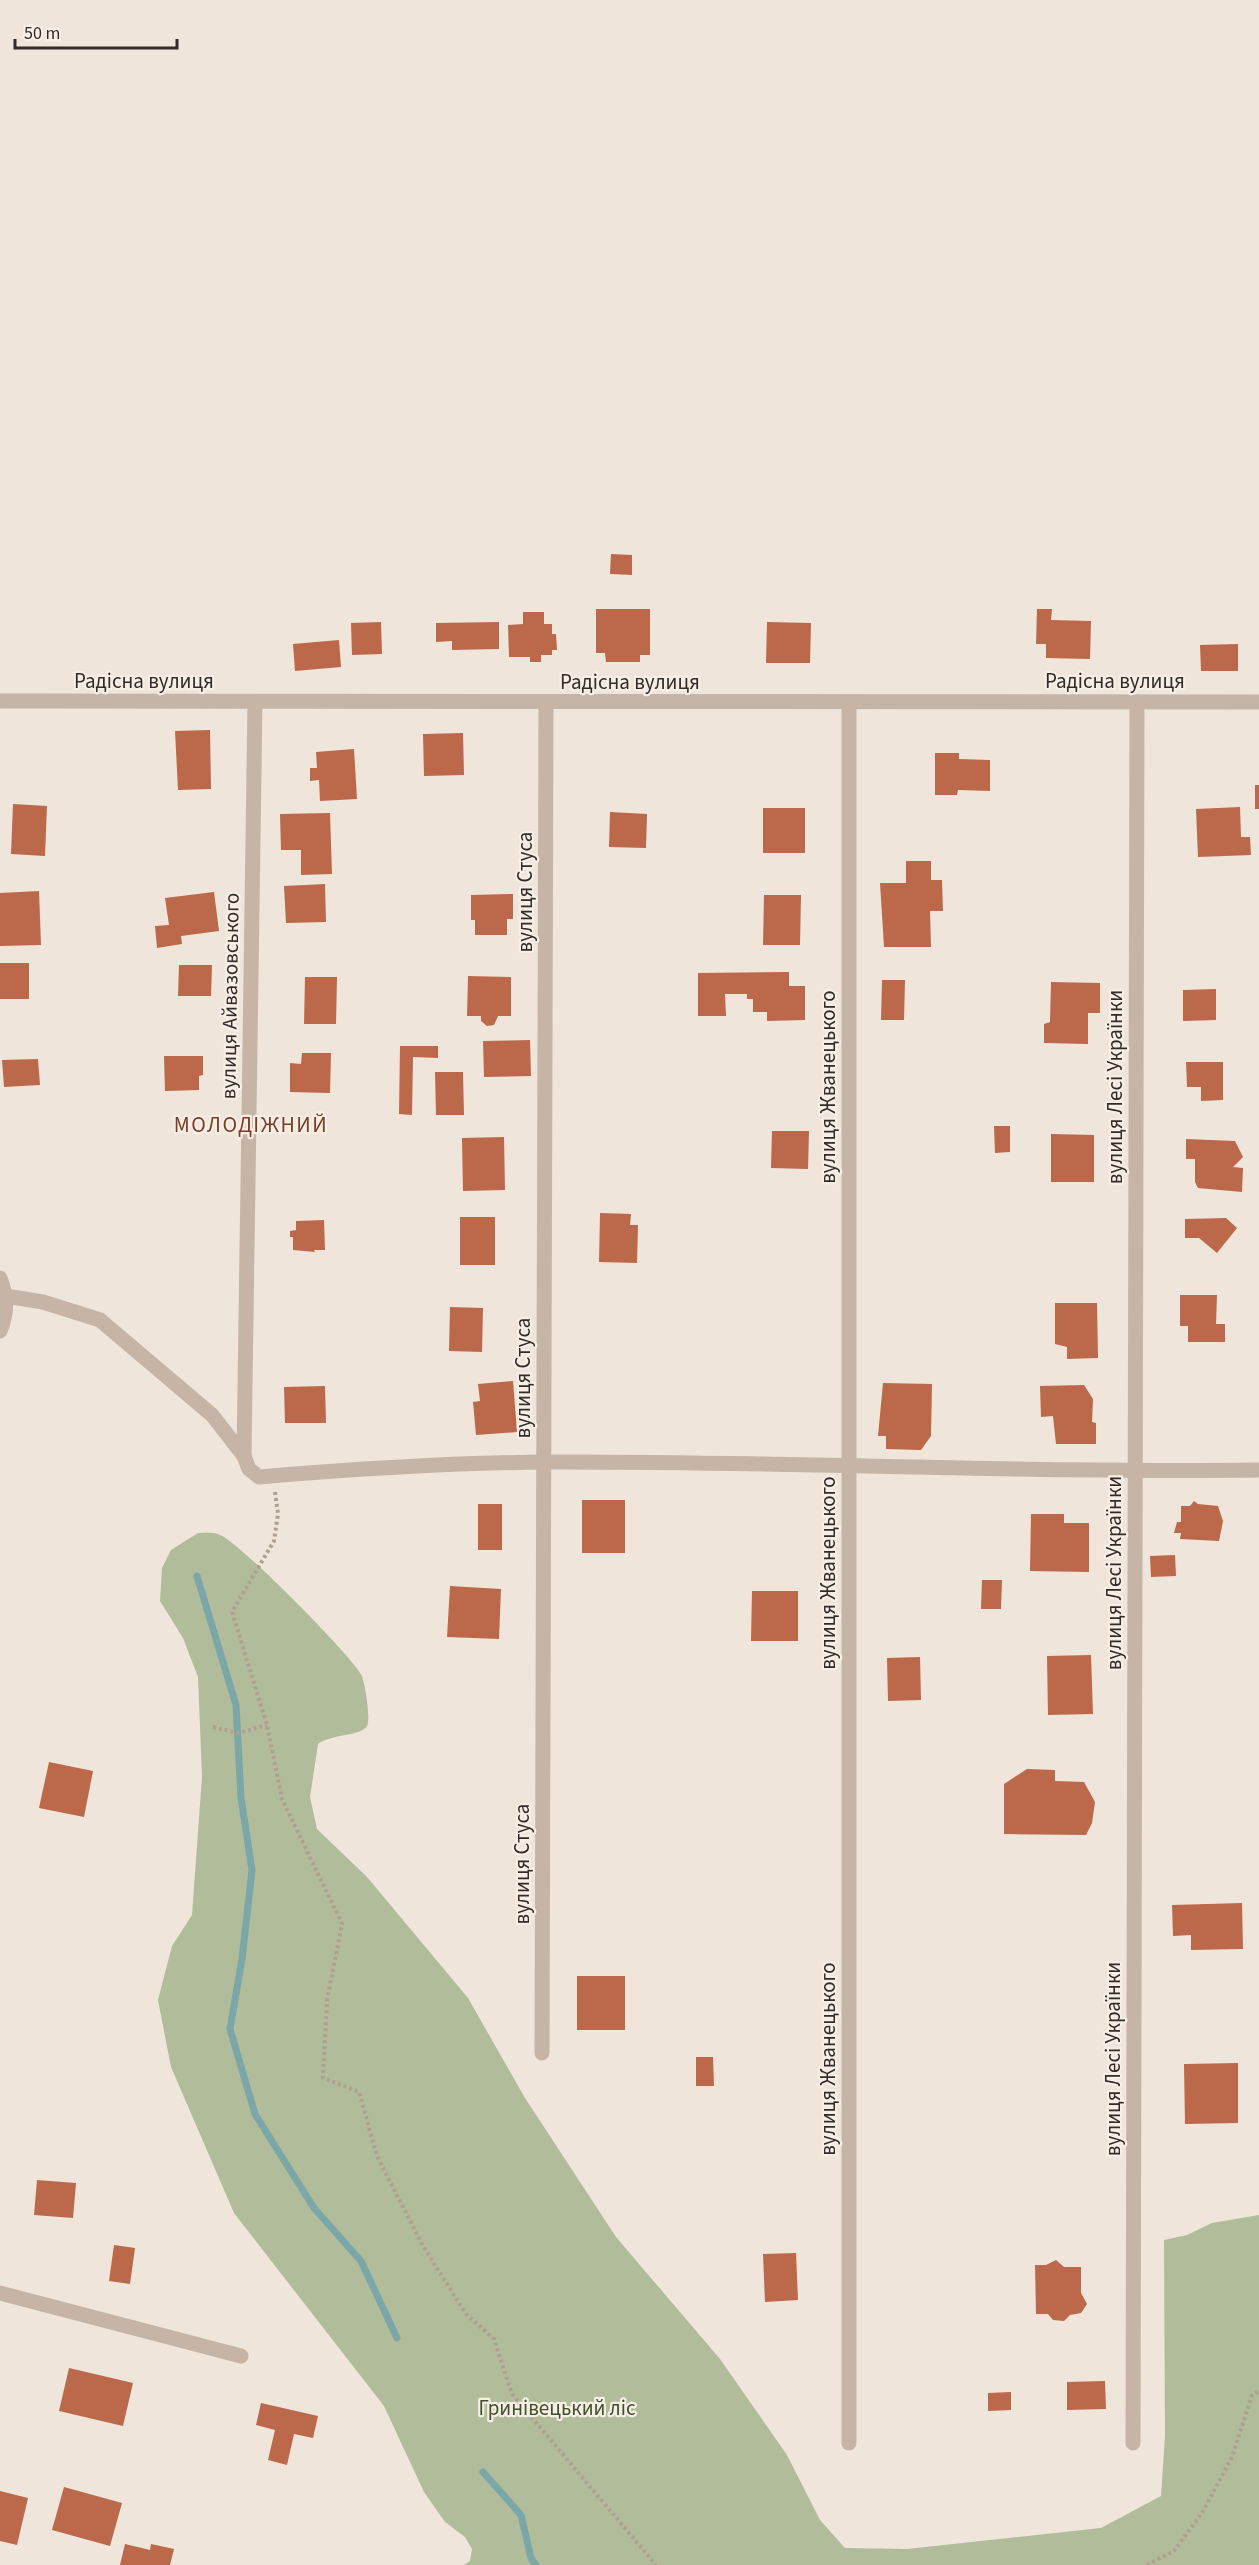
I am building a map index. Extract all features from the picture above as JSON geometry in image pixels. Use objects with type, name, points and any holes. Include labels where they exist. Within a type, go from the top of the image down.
[{"type":"street","name":"Радісна вулиця","points":[[0,702],[1259,702]]},
{"type":"street","name":"вулиця Айвазовського","points":[[247,1463],[255,702]]},
{"type":"street","name":"вулиця Лесі Українки","points":[[1133,2443],[1137,702]]},
{"type":"street","name":"вулиця Стуса","points":[[542,2053],[546,703]]},
{"type":"street","name":"вулиця Жванецького","points":[[849,703],[849,2443]]},
{"type":"street","points":[[0,1278],[6,1296],[4,1321],[0,1331]]},
{"type":"street","points":[[6,1296],[43,1302],[100,1320],[212,1415],[258,1477],[363,1468],[544,1462],[1135,1472],[1259,1470]]},
{"type":"street","points":[[0,2294],[241,2356]]},
{"type":"path","points":[[273,1476],[278,1514],[274,1541],[231,1612],[267,1725],[282,1799],[342,1924],[327,2000],[323,2078],[359,2092],[377,2156],[423,2246],[466,2314],[494,2339],[512,2394],[656,2565]]},
{"type":"path","points":[[213,1727],[238,1733],[267,1725]]},
{"type":"path","points":[[1147,2565],[1174,2551],[1202,2514],[1232,2457],[1252,2395],[1259,2391]]},
{"type":"green space","name":"Гринівецький ліс","points":[[198,1533],[220,1535],[249,1557],[339,1647],[362,1676],[368,1709],[367,1726],[359,1732],[330,1738],[318,1744],[310,1797],[317,1829],[367,1877],[468,1998],[525,2098],[616,2237],[720,2359],[787,2455],[820,2520],[845,2548],[907,2549],[1101,2528],[1161,2496],[1165,2436],[1164,2240],[1187,2235],[1212,2223],[1259,2215],[1259,2565],[464,2565],[470,2561],[472,2549],[465,2537],[445,2522],[424,2492],[384,2406],[234,2213],[171,2067],[158,2000],[172,1946],[192,1915],[202,1777],[198,1677],[183,1638],[160,1601],[162,1568],[171,1550]]},
{"type":"building","points":[[611,554],[632,555],[632,575],[610,574]]},
{"type":"building","points":[[596,609],[650,609],[650,655],[640,655],[640,662],[606,662],[605,653],[596,653]]},
{"type":"building","points":[[1037,609],[1052,609],[1051,620],[1091,621],[1090,659],[1046,658],[1046,644],[1036,644]]},
{"type":"building","points":[[523,612],[544,612],[544,624],[552,624],[552,634],[556,634],[557,650],[552,650],[552,655],[541,655],[541,662],[530,662],[530,657],[509,657],[508,625],[523,624]]},
{"type":"building","points":[[381,622],[382,654],[352,655],[351,623]]},
{"type":"building","points":[[499,622],[499,649],[452,650],[452,641],[436,642],[436,623]]},
{"type":"building","points":[[767,622],[811,623],[810,663],[766,663]]},
{"type":"building","points":[[339,640],[341,667],[295,671],[293,644]]},
{"type":"building","points":[[1238,644],[1238,671],[1201,671],[1200,645]]},
{"type":"building","points":[[210,730],[211,789],[178,790],[175,731]]},
{"type":"building","points":[[463,733],[464,775],[424,776],[423,734]]},
{"type":"building","points":[[354,749],[357,799],[320,801],[319,780],[310,781],[310,768],[317,768],[316,752]]},
{"type":"building","points":[[935,753],[959,753],[959,759],[990,760],[990,791],[958,790],[957,795],[935,795]]},
{"type":"building","points":[[1255,785],[1259,785],[1259,809],[1255,809]]},
{"type":"building","points":[[13,804],[47,806],[45,856],[11,854]]},
{"type":"building","points":[[1240,807],[1241,837],[1250,837],[1251,855],[1198,857],[1196,809]]},
{"type":"building","points":[[763,808],[805,808],[805,853],[763,853]]},
{"type":"building","points":[[610,812],[647,814],[646,848],[609,847]]},
{"type":"building","points":[[330,813],[332,874],[301,875],[301,850],[281,850],[280,814]]},
{"type":"building","points":[[906,861],[931,861],[931,880],[942,880],[943,911],[930,911],[931,947],[884,947],[880,883],[906,883]]},
{"type":"building","points":[[325,884],[326,922],[286,923],[284,886]]},
{"type":"building","points":[[39,891],[41,945],[0,946],[0,893]]},
{"type":"building","points":[[214,892],[219,931],[181,936],[182,944],[157,948],[155,926],[169,925],[165,898]]},
{"type":"building","points":[[513,894],[513,919],[507,919],[507,935],[475,935],[475,920],[471,920],[471,895]]},
{"type":"building","points":[[764,895],[801,895],[800,945],[763,945]]},
{"type":"building","points":[[0,963],[29,963],[29,999],[0,999]]},
{"type":"building","points":[[179,965],[212,965],[211,996],[178,996]]},
{"type":"building","points":[[789,972],[789,986],[805,986],[805,1020],[767,1021],[767,1012],[753,1012],[753,999],[747,999],[747,994],[725,994],[726,1016],[698,1016],[698,973]]},
{"type":"building","points":[[468,976],[511,977],[511,1016],[498,1016],[494,1025],[487,1026],[481,1021],[481,1016],[467,1016]]},
{"type":"building","points":[[305,977],[337,977],[336,1024],[304,1024]]},
{"type":"building","points":[[882,980],[905,980],[904,1020],[881,1020]]},
{"type":"building","points":[[1051,982],[1100,983],[1100,1013],[1088,1013],[1088,1044],[1044,1043],[1044,1024],[1050,1022]]},
{"type":"building","points":[[1216,989],[1216,1020],[1183,1021],[1183,990]]},
{"type":"building","points":[[530,1040],[531,1076],[484,1077],[483,1041]]},
{"type":"building","points":[[400,1046],[438,1046],[438,1058],[413,1057],[412,1115],[399,1114]]},
{"type":"building","points":[[302,1053],[331,1053],[330,1093],[290,1092],[290,1063],[301,1064]]},
{"type":"building","points":[[164,1056],[203,1056],[203,1075],[199,1076],[199,1090],[165,1091]]},
{"type":"building","points":[[38,1059],[40,1085],[4,1087],[2,1060]]},
{"type":"building","points":[[1186,1062],[1223,1062],[1223,1100],[1201,1101],[1201,1087],[1187,1087]]},
{"type":"building","points":[[435,1072],[463,1072],[464,1115],[436,1115]]},
{"type":"building","points":[[994,1126],[1010,1126],[1010,1152],[995,1153]]},
{"type":"building","points":[[772,1131],[809,1131],[808,1169],[771,1168]]},
{"type":"building","points":[[1051,1134],[1094,1135],[1094,1182],[1051,1182]]},
{"type":"building","points":[[504,1137],[505,1190],[463,1191],[462,1138]]},
{"type":"building","points":[[1186,1139],[1235,1141],[1243,1157],[1233,1167],[1243,1168],[1242,1192],[1198,1188],[1195,1182],[1195,1159],[1186,1159]]},
{"type":"building","points":[[600,1213],[631,1214],[630,1225],[638,1225],[637,1263],[599,1262]]},
{"type":"building","points":[[460,1217],[495,1217],[495,1265],[460,1265]]},
{"type":"building","points":[[1226,1218],[1237,1228],[1217,1253],[1199,1238],[1185,1238],[1185,1219]]},
{"type":"building","points":[[324,1220],[325,1250],[314,1250],[315,1252],[293,1250],[293,1237],[290,1237],[290,1231],[296,1230],[296,1221]]},
{"type":"building","points":[[1180,1295],[1217,1295],[1216,1324],[1225,1324],[1225,1342],[1188,1342],[1188,1326],[1180,1326]]},
{"type":"building","points":[[1055,1303],[1097,1303],[1098,1358],[1067,1359],[1067,1347],[1055,1344]]},
{"type":"building","points":[[450,1307],[483,1308],[482,1352],[449,1351]]},
{"type":"building","points":[[513,1381],[517,1432],[476,1435],[473,1402],[480,1401],[478,1384]]},
{"type":"building","points":[[883,1383],[932,1384],[931,1436],[921,1450],[886,1449],[886,1436],[878,1436]]},
{"type":"building","points":[[1084,1385],[1093,1399],[1092,1422],[1096,1423],[1096,1444],[1056,1444],[1053,1416],[1041,1417],[1040,1386]]},
{"type":"building","points":[[325,1386],[326,1423],[285,1423],[284,1387]]},
{"type":"building","points":[[582,1500],[625,1500],[625,1553],[582,1553]]},
{"type":"building","points":[[1194,1501],[1198,1504],[1218,1506],[1223,1521],[1219,1541],[1180,1539],[1181,1533],[1174,1533],[1177,1522],[1181,1522],[1181,1506],[1190,1506]]},
{"type":"building","points":[[478,1504],[502,1504],[502,1550],[478,1550]]},
{"type":"building","points":[[1031,1514],[1064,1514],[1064,1523],[1089,1523],[1089,1572],[1030,1571]]},
{"type":"building","points":[[1175,1555],[1176,1576],[1151,1577],[1150,1556]]},
{"type":"building","points":[[982,1580],[1002,1580],[1001,1609],[981,1609]]},
{"type":"building","points":[[450,1586],[501,1589],[499,1639],[447,1637]]},
{"type":"building","points":[[752,1591],[798,1591],[798,1641],[751,1641]]},
{"type":"building","points":[[1091,1655],[1093,1714],[1048,1715],[1047,1656]]},
{"type":"building","points":[[920,1657],[921,1700],[888,1701],[887,1658]]},
{"type":"building","points":[[49,1762],[93,1771],[84,1817],[39,1808]]},
{"type":"building","points":[[1027,1769],[1055,1770],[1055,1781],[1084,1782],[1095,1802],[1092,1823],[1086,1835],[1004,1834],[1004,1784]]},
{"type":"building","points":[[1242,1903],[1243,1949],[1191,1950],[1191,1935],[1173,1936],[1172,1905]]},
{"type":"building","points":[[577,1976],[625,1976],[625,2030],[577,2030]]},
{"type":"building","points":[[696,2057],[713,2057],[714,2086],[696,2086]]},
{"type":"building","points":[[1238,2063],[1238,2123],[1185,2124],[1184,2064]]},
{"type":"building","points":[[37,2180],[76,2183],[73,2218],[34,2215]]},
{"type":"building","points":[[114,2245],[135,2248],[130,2284],[109,2281]]},
{"type":"building","points":[[796,2253],[798,2300],[765,2302],[763,2254]]},
{"type":"building","points":[[1056,2260],[1064,2267],[1081,2267],[1081,2293],[1087,2304],[1081,2313],[1070,2315],[1064,2321],[1053,2320],[1048,2314],[1036,2314],[1035,2265],[1046,2265]]},
{"type":"building","points":[[69,2368],[133,2383],[123,2426],[59,2411]]},
{"type":"building","points":[[1105,2381],[1106,2409],[1067,2410],[1067,2382]]},
{"type":"building","points":[[1011,2392],[1011,2410],[988,2411],[988,2393]]},
{"type":"building","points":[[261,2403],[318,2416],[313,2438],[294,2434],[287,2465],[268,2460],[275,2430],[256,2425]]},
{"type":"building","points":[[64,2487],[122,2503],[110,2546],[52,2530]]},
{"type":"building","points":[[0,2491],[28,2498],[17,2545],[0,2541]]},
{"type":"building","points":[[125,2544],[150,2550],[151,2544],[174,2549],[170,2565],[120,2565]]},
{"type":"waterway","points":[[197,1576],[236,1705],[241,1798],[252,1870],[242,1959],[230,2029],[255,2114],[314,2208],[361,2261],[397,2338]]},
{"type":"waterway","points":[[483,2472],[521,2515],[531,2558],[536,2565]]},
{"type":"district","name":"МОЛОДІЖНИЙ","points":[[251,1124]]}]
